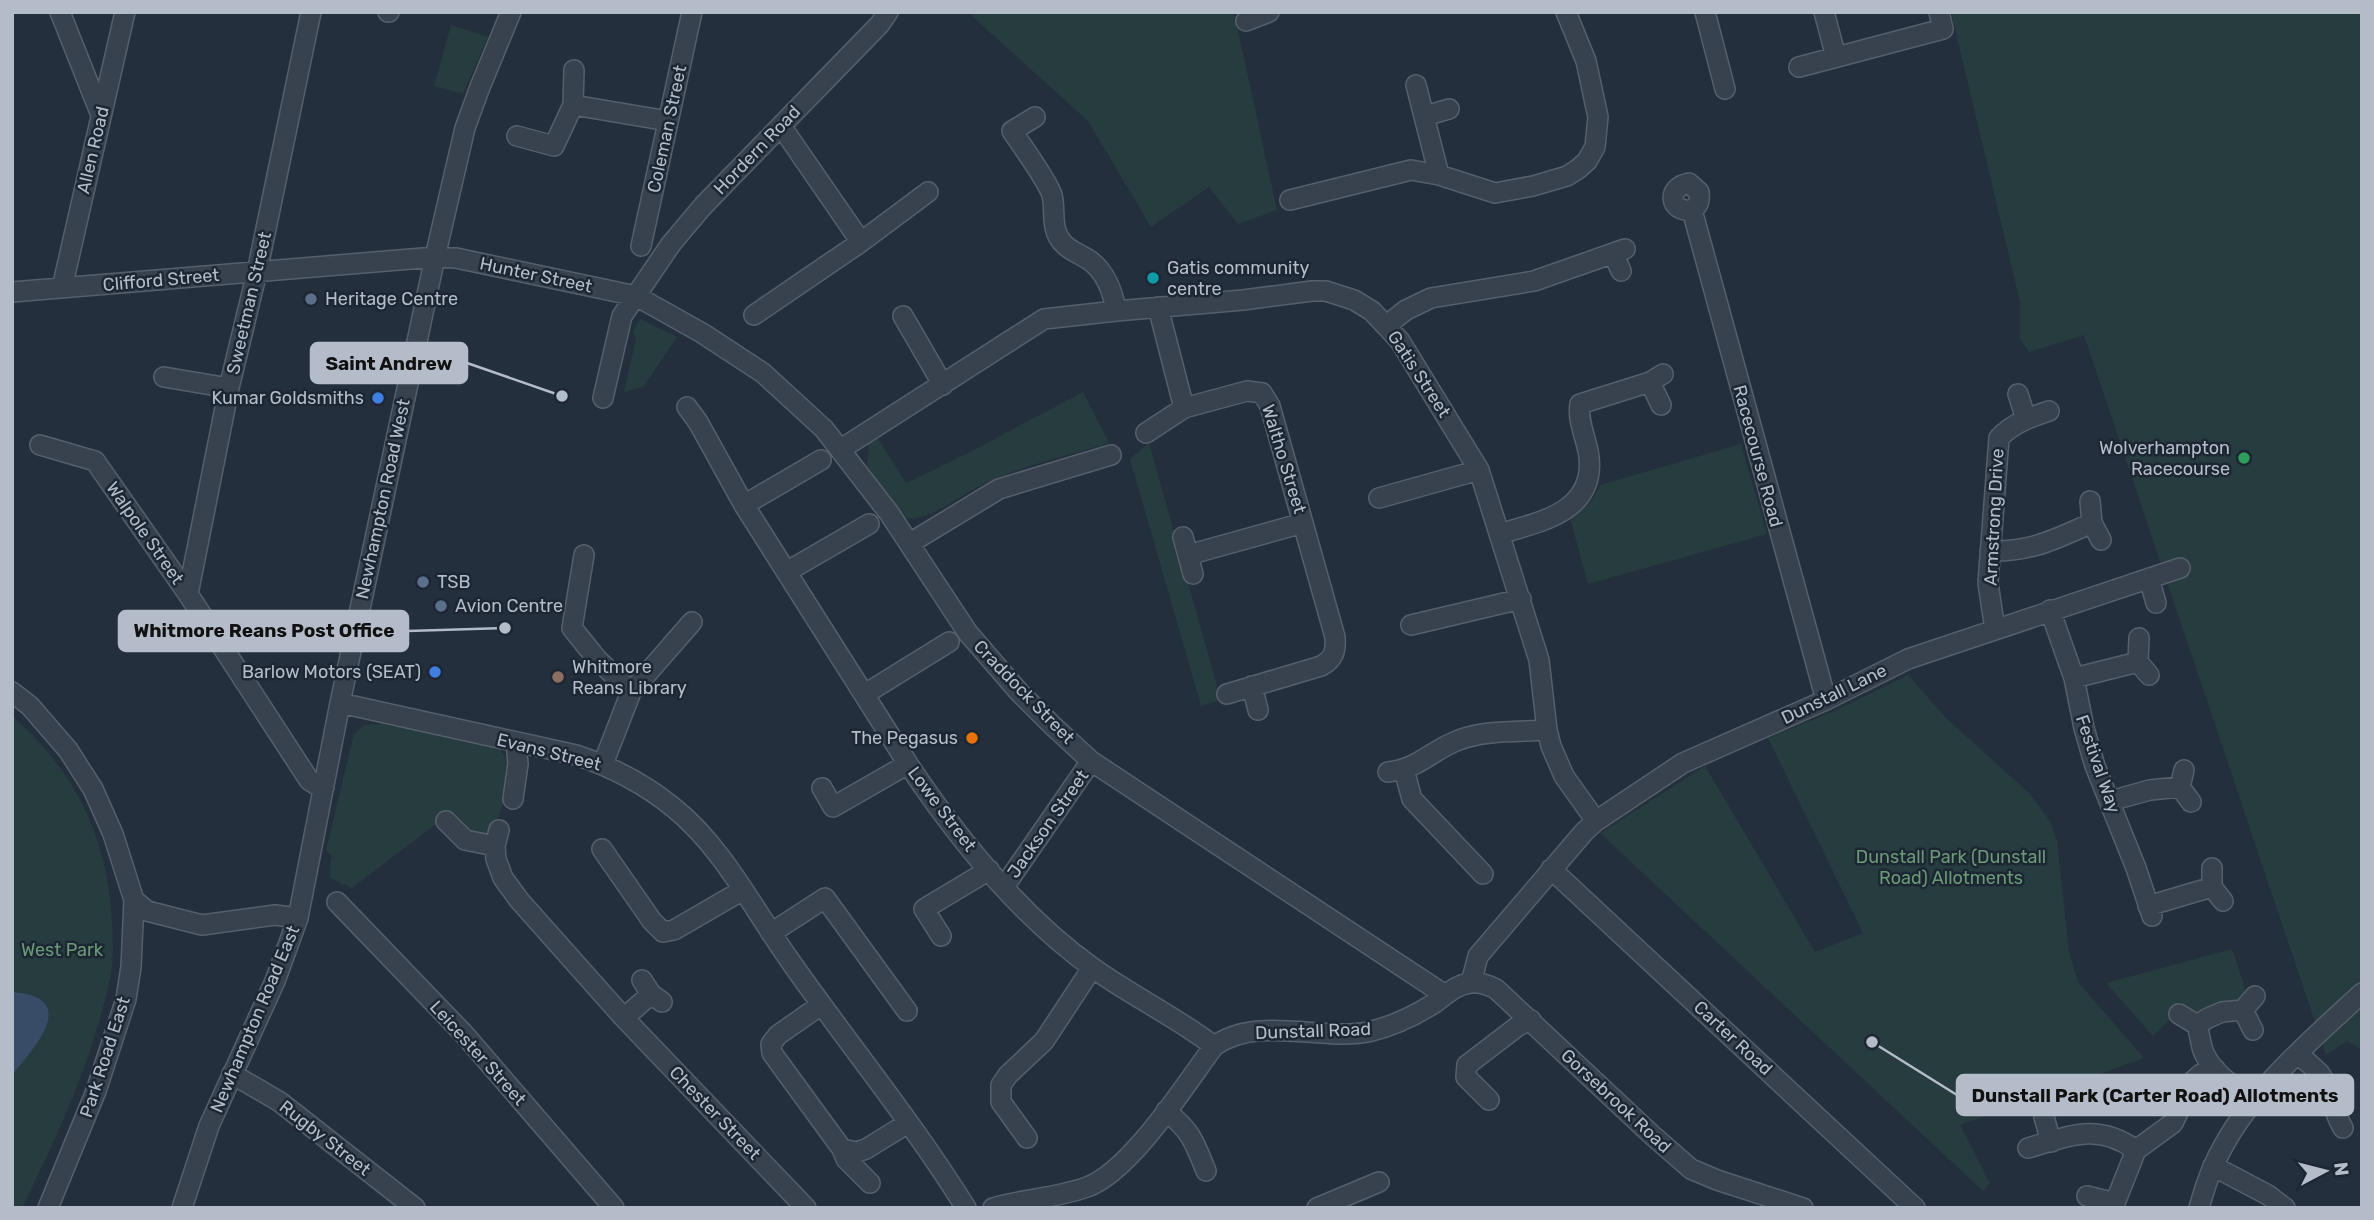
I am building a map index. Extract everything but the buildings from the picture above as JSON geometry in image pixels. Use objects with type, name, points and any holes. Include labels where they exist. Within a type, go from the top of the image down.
[{"type":"street","points":[[60,12],[101,116]]},
{"type":"street","name":"Allen Road","points":[[62,288],[125,12]]},
{"type":"street","name":"Sweetman Street","points":[[188,594],[229,388],[257,272],[311,12]]},
{"type":"street","name":"Newhampton Road West","points":[[324,786],[435,257],[465,128],[511,12]]},
{"type":"street","name":"Coleman Street","points":[[641,246],[692,12]]},
{"type":"street","name":"Hordern Road","points":[[603,398],[622,316],[685,225],[880,24],[888,12]]},
{"type":"street","points":[[1246,20],[1269,12]]},
{"type":"street","points":[[1290,200],[1411,170],[1439,175],[1495,193],[1567,176],[1587,161],[1595,146],[1598,117],[1586,61],[1566,12]]},
{"type":"street","points":[[1705,12],[1717,81]]},
{"type":"street","points":[[1824,12],[1836,57]]},
{"type":"street","points":[[1799,67],[1943,29],[1939,12]]},
{"type":"street","points":[[517,136],[554,146],[573,105],[574,70]]},
{"type":"street","points":[[1416,85],[1439,175]]},
{"type":"street","points":[[573,105],[668,121]]},
{"type":"street","points":[[1425,116],[1449,109]]},
{"type":"street","points":[[1035,117],[1012,131],[1051,194],[1059,240],[1089,260],[1102,275],[1114,296],[1116,311]]},
{"type":"street","points":[[781,126],[861,242]]},
{"type":"street","points":[[754,315],[861,242],[928,191]]},
{"type":"street","name":"Racecourse Road","points":[[1692,210],[1826,700]]},
{"type":"street","name":"Clifford Street","points":[[12,292],[435,257]]},
{"type":"street","name":"Hunter Street","points":[[435,257],[456,258],[636,296]]},
{"type":"street","points":[[1387,325],[1406,310],[1431,298],[1534,281],[1620,257]]},
{"type":"street","name":"Gatis Street","points":[[841,449],[1044,319],[1326,291],[1354,300],[1372,311],[1387,325],[1434,394],[1479,470],[1539,660],[1547,730],[1564,776],[1596,821]]},
{"type":"street","name":"Craddock Street","points":[[636,296],[702,333],[763,373],[824,429],[910,543],[986,657],[1091,761],[1445,995]]},
{"type":"street","points":[[1158,307],[1184,408]]},
{"type":"street","points":[[903,316],[943,385]]},
{"type":"street","points":[[164,377],[229,388]]},
{"type":"street","points":[[1499,534],[1541,522],[1563,512],[1582,493],[1587,479],[1589,456],[1578,412],[1580,404],[1656,378],[1661,405]]},
{"type":"street","name":"Waltho Street","points":[[1146,433],[1184,408],[1247,391],[1262,393],[1270,406],[1336,648],[1334,656],[1321,666],[1227,694]]},
{"type":"street","points":[[2018,394],[2026,419]]},
{"type":"street","name":"Armstrong Drive","points":[[1995,630],[1988,583],[1999,438],[2008,429],[2026,419],[2049,411]]},
{"type":"street","name":"Lowe Street","points":[[689,418],[908,764],[934,803],[989,870],[1041,925],[1092,968],[1214,1046]]},
{"type":"street","name":"Walpole Street","points":[[40,445],[95,461],[188,594],[309,780],[324,786]]},
{"type":"street","points":[[910,543],[999,489],[1111,455]]},
{"type":"street","points":[[744,505],[821,460]]},
{"type":"street","points":[[1379,498],[1479,470]]},
{"type":"street","points":[[1990,551],[2022,550],[2096,531],[2090,501]]},
{"type":"street","name":"Waltho Street","points":[[1188,556],[1303,523]]},
{"type":"street","points":[[788,571],[869,524]]},
{"type":"street","points":[[584,555],[572,628],[597,659],[631,692]]},
{"type":"street","name":"Dunstall Lane","points":[[1551,869],[1596,821],[1684,763],[1826,700],[1908,659],[2180,568]]},
{"type":"street","points":[[2149,578],[2156,603]]},
{"type":"street","points":[[1411,625],[1521,599]]},
{"type":"street","name":"Festival Way","points":[[2050,610],[2074,678],[2095,766],[2136,868],[2150,911],[2216,886]]},
{"type":"street","points":[[603,764],[631,692],[692,622]]},
{"type":"street","points":[[2074,678],[2144,668],[2138,638]]},
{"type":"street","points":[[865,694],[949,642]]},
{"type":"street","points":[[1252,686],[1258,710]]},
{"type":"street","points":[[12,692],[30,706],[68,750],[93,789],[113,834],[134,900],[147,911],[202,925],[275,915],[298,918]]},
{"type":"street","name":"Evans Street","points":[[340,703],[576,755],[603,764],[641,784],[676,809],[707,840],[966,1208]]},
{"type":"street","points":[[1483,874],[1412,799],[1396,771],[1423,762],[1457,741],[1496,734],[1547,730]]},
{"type":"street","points":[[513,799],[518,764],[516,742]]},
{"type":"street","name":"Jackson Street","points":[[1004,887],[1091,761]]},
{"type":"street","points":[[822,788],[833,807],[908,764]]},
{"type":"street","name":"Newhampton Road East","points":[[183,1207],[198,1153],[275,981],[298,918],[324,786]]},
{"type":"street","points":[[2110,801],[2150,790],[2185,786]]},
{"type":"street","name":"Chester Street","points":[[446,821],[465,839],[497,838],[496,859],[503,878],[519,900],[624,1017],[806,1208]]},
{"type":"street","points":[[602,849],[652,921],[663,932],[674,930],[743,890]]},
{"type":"street","points":[[1445,995],[1458,986],[1471,983],[1478,956],[1551,869]]},
{"type":"street","name":"Carter Road","points":[[1551,869],[1915,1208]]},
{"type":"street","points":[[941,936],[924,909],[989,870]]},
{"type":"street","points":[[771,933],[825,898],[907,1011]]},
{"type":"street","name":"Park Road East","points":[[48,1208],[96,1091],[122,1010],[131,967],[134,900]]},
{"type":"street","name":"Leicester Street","points":[[337,902],[464,1034],[614,1208]]},
{"type":"street","points":[[1027,1138],[1001,1102],[1001,1085],[1044,1041],[1092,968]]},
{"type":"street","name":"Gorsebrook Road","points":[[1471,983],[1480,983],[1496,989],[1691,1169],[1803,1208]]},
{"type":"street","points":[[624,1017],[652,992]]},
{"type":"street","points":[[2199,1208],[2213,1166],[2253,1101],[2362,993]]},
{"type":"street","name":"Dunstall Road","points":[[1214,1046],[1228,1038],[1255,1031],[1368,1032],[1404,1019],[1445,995]]},
{"type":"street","points":[[2197,1025],[2222,1012],[2249,1003],[2253,1030]]},
{"type":"street","points":[[821,1005],[778,1035],[771,1044],[772,1053],[842,1149],[846,1159],[870,1183]]},
{"type":"street","points":[[2179,1014],[2197,1025],[2204,1054],[2224,1080],[2253,1101]]},
{"type":"street","points":[[1489,1100],[1466,1077],[1467,1065],[1518,1026],[1531,1020]]},
{"type":"street","points":[[993,1208],[1070,1192],[1097,1183],[1117,1170],[1166,1111],[1214,1046]]},
{"type":"street","points":[[2299,1054],[2336,1086],[2333,1109],[2343,1128]]},
{"type":"street","points":[[2087,1196],[2114,1206],[2136,1150],[2173,1123],[2193,1081],[2201,1073],[2215,1069]]},
{"type":"street","name":"Rugby Street","points":[[232,1074],[286,1107],[415,1208]]},
{"type":"street","points":[[1166,1111],[1192,1136],[1206,1171]]},
{"type":"street","points":[[2044,1117],[2051,1142]]},
{"type":"street","points":[[842,1149],[858,1152],[866,1149],[908,1124]]},
{"type":"street","points":[[2028,1148],[2089,1132],[2114,1136],[2136,1150]]},
{"type":"street","points":[[2213,1166],[2260,1190],[2285,1208]]},
{"type":"street","points":[[1318,1208],[1380,1182]]},
{"type":"green space","points":[[974,12],[1234,12],[1277,210],[1238,224],[1209,187],[1151,227],[1088,121],[972,16]]},
{"type":"green space","name":"Wolverhampton Racecourse","points":[[1951,12],[2362,12],[2362,1050],[2347,1041],[2326,1055],[2084,335],[2029,352],[2020,339],[2020,302]]},
{"type":"green space","points":[[451,25],[488,37],[463,94],[434,86]]},
{"type":"green space","points":[[640,319],[677,337],[643,387],[624,392],[636,339],[633,331]]},
{"type":"green space","points":[[1083,392],[1109,443],[1005,475],[926,515],[908,518],[900,515],[867,466],[869,441],[877,437],[906,483]]},
{"type":"green space","points":[[1149,443],[1221,700],[1201,706],[1130,459]]},
{"type":"green space","points":[[1741,444],[1767,534],[1588,584],[1570,518],[1592,500],[1600,485]]},
{"type":"green space","name":"Dunstall Park (Dunstall Road) Allotments","points":[[1908,675],[1947,719],[2029,793],[2050,821],[2057,841],[2069,951],[2078,982],[2144,1058],[1960,1125],[1990,1183],[1983,1191],[1600,833],[1705,766],[1815,952],[1863,933],[1768,738],[1832,712]]},
{"type":"green space","name":"West Park","points":[[12,716],[54,760],[84,808],[103,861],[109,890],[113,943],[110,979],[94,1038],[61,1125],[22,1208],[12,1208]]},
{"type":"green space","points":[[383,724],[496,745],[506,759],[506,788],[501,811],[487,836],[468,835],[440,821],[352,888],[330,878],[333,857],[326,850],[354,734],[364,725]]},
{"type":"green space","points":[[2232,949],[2244,985],[2244,994],[2238,1000],[2210,1006],[2198,1013],[2179,1002],[2169,1016],[2171,1018],[2153,1036],[2106,983]]},
{"type":"water","points":[[12,992],[33,996],[45,1003],[49,1013],[40,1038],[12,1075]]},
{"type":"place","name":"Gatis community centre","points":[[1153,278]]},
{"type":"place","name":"Heritage Centre","points":[[311,299]]},
{"type":"place","name":"Saint Andrew","points":[[562,396]]},
{"type":"place","name":"Kumar Goldsmiths","points":[[378,398]]},
{"type":"place","name":"Wolverhampton Racecourse","points":[[2244,458]]},
{"type":"place","name":"TSB","points":[[423,582]]},
{"type":"place","name":"Avion Centre","points":[[441,606]]},
{"type":"place","name":"Whitmore Reans Post Office","points":[[505,628]]},
{"type":"place","name":"Barlow Motors (SEAT)","points":[[435,672]]},
{"type":"place","name":"Whitmore Reans Library","points":[[558,677]]},
{"type":"place","name":"The Pegasus","points":[[972,738]]},
{"type":"place","name":"Dunstall Park (Carter Road) Allotments","points":[[1872,1042]]}]
